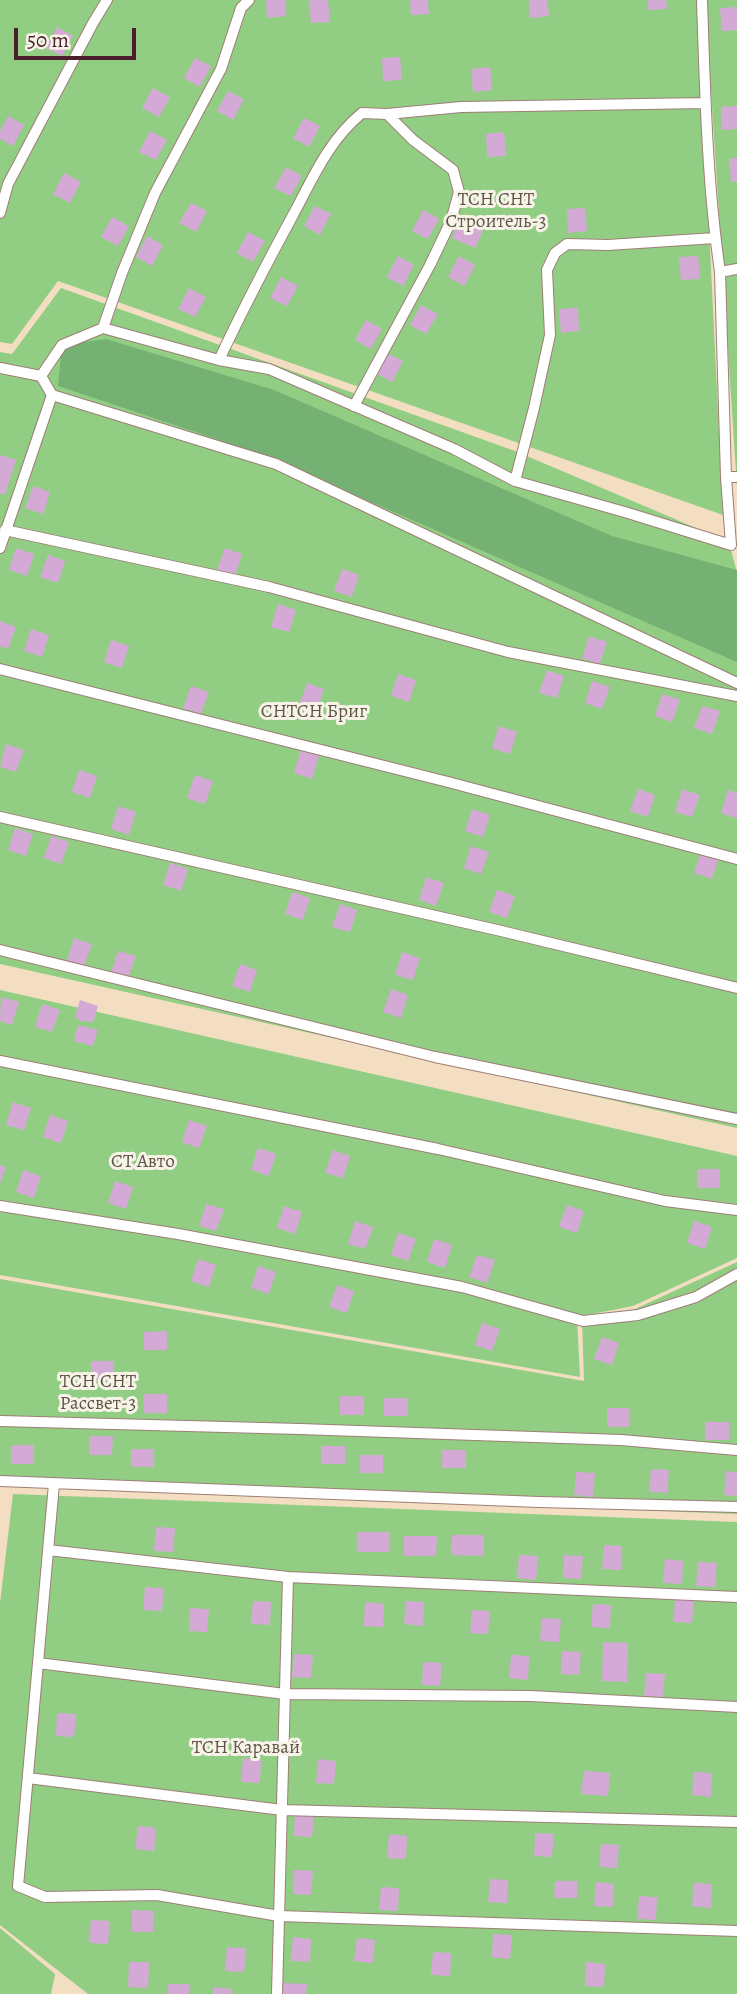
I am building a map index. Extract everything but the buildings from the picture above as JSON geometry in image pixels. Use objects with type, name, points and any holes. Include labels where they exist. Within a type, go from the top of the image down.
[{"type":"lane","points":[[0,213],[8,184],[107,0]]},
{"type":"lane","points":[[103,328],[155,193],[221,69],[241,8],[249,0]]},
{"type":"lane","points":[[41,376],[62,345],[103,328],[219,360],[269,369],[454,449],[515,481],[731,545],[726,477],[720,272],[705,103],[702,0]]},
{"type":"lane","points":[[219,360],[251,293],[328,149],[345,127],[362,113],[387,114],[461,107],[705,103]]},
{"type":"lane","points":[[354,406],[436,254],[452,221],[459,192],[453,170],[413,140],[387,114]]},
{"type":"lane","points":[[515,481],[550,335],[547,270],[555,253],[567,244],[608,245],[715,238]]},
{"type":"lane","points":[[720,272],[737,270]]},
{"type":"lane","points":[[0,368],[41,376],[52,395],[276,464],[737,683]]},
{"type":"lane","points":[[0,548],[52,395]]},
{"type":"lane","points":[[726,477],[737,477]]},
{"type":"lane","points":[[5,530],[269,587],[508,652],[737,696]]},
{"type":"lane","points":[[0,669],[737,859]]},
{"type":"lane","points":[[0,817],[484,927],[737,988]]},
{"type":"lane","points":[[0,950],[435,1057],[737,1119]]},
{"type":"lane","points":[[0,1061],[438,1149],[665,1201],[737,1210]]},
{"type":"lane","points":[[0,1206],[178,1234],[462,1287],[583,1321],[638,1315],[696,1297],[737,1274]]},
{"type":"lane","points":[[0,1421],[621,1440],[737,1450]]},
{"type":"lane","points":[[0,1481],[737,1507]]},
{"type":"lane","points":[[54,1483],[18,1886],[45,1897],[157,1895],[279,1916],[737,1931]]},
{"type":"lane","points":[[48,1549],[288,1577],[737,1597]]},
{"type":"lane","points":[[277,1994],[288,1577]]},
{"type":"lane","points":[[38,1663],[285,1694],[531,1696],[737,1707]]},
{"type":"lane","points":[[27,1778],[282,1810],[737,1822]]},
{"type":"green space","name":"ТСН СНТ Строитель-3","points":[[0,0],[698,0],[723,515],[58,281],[12,344],[0,342]]},
{"type":"green space","points":[[705,0],[737,0],[737,487]]},
{"type":"green space","name":"СНТСН Бриг","points":[[61,288],[515,451],[729,542],[737,573],[737,1128],[0,964],[0,352],[12,354]]},
{"type":"green space","points":[[106,339],[274,390],[612,536],[737,570],[737,662],[261,454],[58,386],[62,345]]},
{"type":"green space","name":"СТ Авто","points":[[0,990],[737,1156],[737,1258],[633,1306],[577,1317],[580,1377],[0,1275]]},
{"type":"green space","name":"ТСН СНТ Рассвет-3","points":[[737,1262],[737,1514],[0,1486],[0,1279],[584,1381],[582,1318],[635,1309]]},
{"type":"green space","name":"ТСН Каравай","points":[[13,1494],[737,1522],[737,1994],[88,1994],[0,1925],[0,1603]]},
{"type":"green space","points":[[0,1928],[55,1974],[51,1994],[0,1994]]}]
